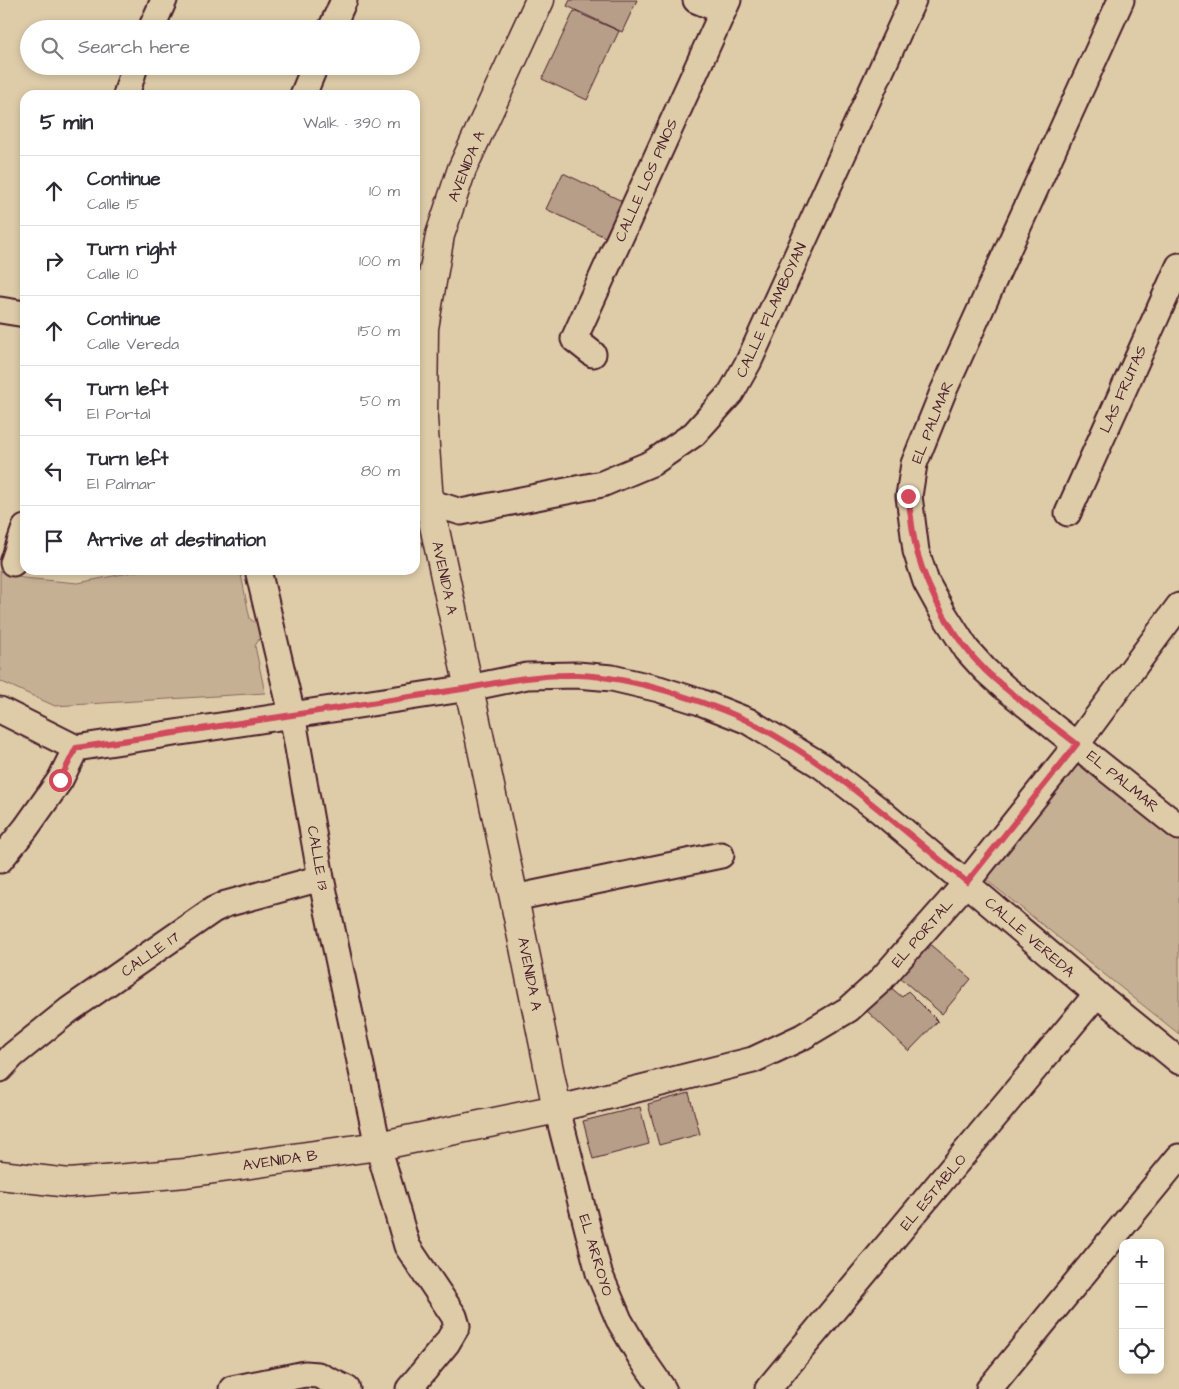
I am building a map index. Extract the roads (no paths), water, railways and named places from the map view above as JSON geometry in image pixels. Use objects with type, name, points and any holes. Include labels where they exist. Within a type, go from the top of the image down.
[{"type":"main road","name":"AVENIDA A","points":[[540,0],[462,169],[440,235],[424,328],[422,503],[469,688],[557,1109]]},
{"type":"main road","name":"AVENIDA B","points":[[0,1175],[69,1183],[186,1173],[378,1146],[557,1109]]},
{"type":"street","points":[[155,20],[164,0]]},
{"type":"street","points":[[335,20],[344,0]]},
{"type":"street","points":[[696,0],[725,6]]},
{"type":"street","name":"CALLE FLAMBOYAN","points":[[422,503],[461,512],[602,484],[652,463],[694,434],[730,393],[749,361],[913,0]]},
{"type":"street","name":"EL PALMAR","points":[[1121,0],[943,392],[914,464],[908,496],[916,551],[926,582],[967,650],[1005,688],[1179,826]]},
{"type":"street","name":"CALLE LOS PINOS","points":[[593,354],[574,339],[725,6]]},
{"type":"street","points":[[128,90],[132,75]]},
{"type":"street","points":[[305,90],[312,75]]},
{"type":"street","name":"LAS FRUTAS","points":[[1068,513],[1179,266]]},
{"type":"street","points":[[0,310],[20,313]]},
{"type":"street","points":[[12,562],[20,541]]},
{"type":"street","name":"CALLE 13","points":[[259,575],[292,714],[321,878],[378,1146],[408,1246],[454,1316],[457,1326],[447,1343],[409,1389]]},
{"type":"street","name":"EL PORTAL","points":[[557,1109],[753,1060],[802,1037],[849,1009],[879,982],[967,882],[1077,744],[1179,606]]},
{"type":"street","name":"CALLE VEREDA","points":[[76,748],[469,688],[527,676],[577,675],[612,678],[659,689],[700,702],[748,721],[822,766],[967,882],[1097,994],[1179,1061]]},
{"type":"street","points":[[0,710],[76,748],[60,780],[26,828],[0,860]]},
{"type":"street","points":[[514,898],[720,855]]},
{"type":"street","name":"CALLE 17","points":[[0,1069],[13,1055],[69,1010],[213,910],[226,904],[321,878]]},
{"type":"street","name":"EL ESTABLO","points":[[768,1389],[1097,994]]},
{"type":"street","name":"EL ARROYO","points":[[557,1109],[599,1273],[619,1320],[640,1356],[663,1389]]},
{"type":"street","points":[[988,1389],[1179,1157]]},
{"type":"street","points":[[232,1389],[305,1374],[318,1375],[347,1389]]}]
